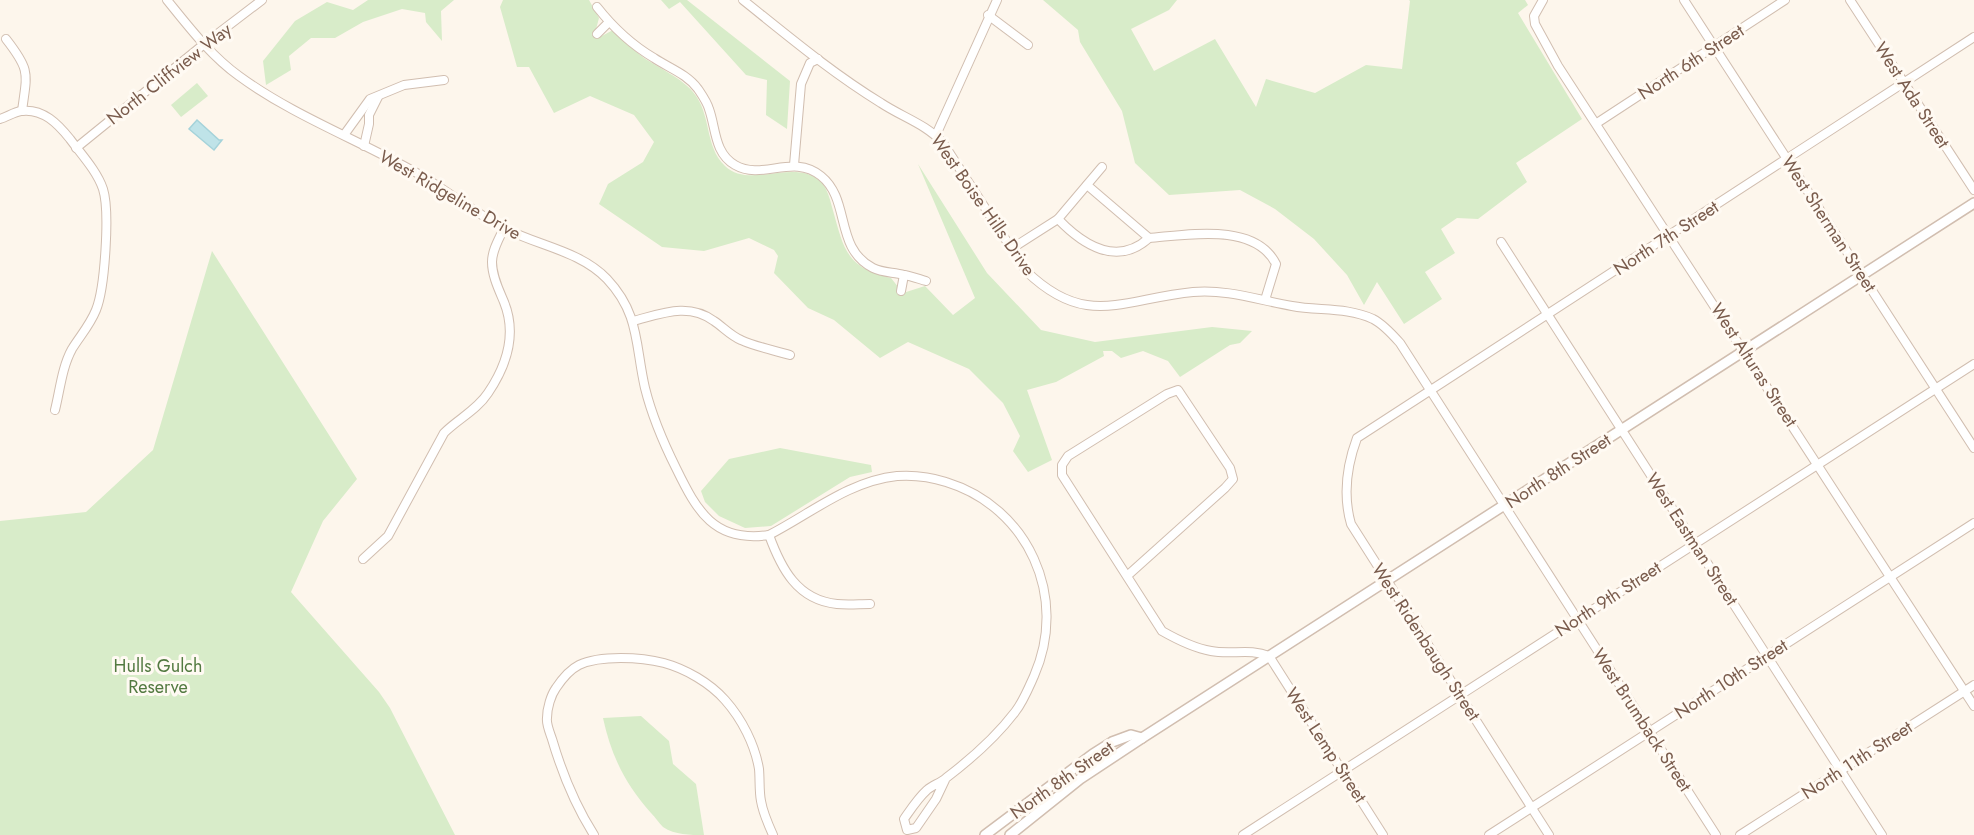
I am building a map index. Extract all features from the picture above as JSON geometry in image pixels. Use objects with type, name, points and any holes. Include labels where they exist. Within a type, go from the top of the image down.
[{"type":"street","name":"West Ridgeline Drive","points":[[167,0],[203,45],[239,76],[295,111],[421,175],[504,228],[577,257],[602,274],[614,286],[633,321],[644,385],[654,419],[692,500],[702,514],[725,531],[755,537],[769,535],[850,490],[897,476],[938,479],[962,487],[986,500],[1014,524],[1032,552],[1046,594],[1046,634],[1035,673],[1017,711],[980,750],[945,780],[928,789],[912,807],[904,819],[907,832],[916,828],[936,799],[945,780]]},
{"type":"street","name":"North Cliffview Way","points":[[76,148],[262,0]]},
{"type":"street","name":"West Boise Hills Drive","points":[[743,0],[818,59],[881,104],[924,126],[936,135],[1026,271],[1056,295],[1073,303],[1090,306],[1111,305],[1192,292],[1225,292],[1293,306],[1354,312],[1375,320],[1392,333]]},
{"type":"street","points":[[936,135],[988,15],[997,0]]},
{"type":"street","name":"West Alturas Street","points":[[1543,0],[1534,15],[1535,24],[1558,66],[1974,706]]},
{"type":"street","name":"West Sherman Street","points":[[1684,0],[1974,448]]},
{"type":"street","name":"North 6th Street","points":[[1597,123],[1785,0]]},
{"type":"street","name":"West Ada Street","points":[[1850,0],[1974,190]]},
{"type":"street","points":[[597,7],[609,22],[652,57],[684,75],[696,87],[708,105],[720,149],[732,164],[745,170],[794,165],[814,171],[829,185],[835,195],[849,242],[855,254],[875,270],[926,281]]},
{"type":"street","points":[[988,15],[1028,45]]},
{"type":"street","points":[[597,34],[609,22]]},
{"type":"street","name":"North 7th Street","points":[[1357,438],[1974,37]]},
{"type":"street","points":[[6,39],[25,67],[22,111]]},
{"type":"street","points":[[794,165],[801,84],[810,63],[818,59]]},
{"type":"street","points":[[344,135],[370,99],[404,85],[444,80]]},
{"type":"street","points":[[364,146],[369,115],[378,97]]},
{"type":"street","points":[[0,120],[22,111],[39,113],[50,118],[61,128],[96,175],[105,200],[105,268],[102,292],[96,311],[84,334],[72,348],[66,362],[55,410]]},
{"type":"street","points":[[358,115],[368,120]]},
{"type":"street","points":[[1011,249],[1058,219],[1102,167]]},
{"type":"street","points":[[1087,185],[1149,238]]},
{"type":"street","name":"North 8th Street","points":[[1010,835],[1080,780],[1142,738],[1974,203]]},
{"type":"street","points":[[1058,219],[1073,234],[1092,246],[1111,252],[1141,245],[1149,238],[1220,233],[1233,235],[1264,248],[1276,264],[1265,300]]},
{"type":"street","points":[[363,559],[388,536],[444,433],[478,405],[504,364],[511,341],[510,324],[508,312],[494,277],[492,262],[494,249],[504,228]]},
{"type":"street","name":"West Eastman Street","points":[[1501,242],[1882,835]]},
{"type":"street","points":[[901,291],[904,275]]},
{"type":"street","points":[[633,321],[670,311],[688,310],[701,313],[740,340],[790,355]]},
{"type":"street","name":"West Brumback Street","points":[[1392,333],[1431,390],[1716,835]]},
{"type":"street","name":"North 9th Street","points":[[1243,835],[1974,364]]},
{"type":"street","points":[[1127,576],[1226,489],[1233,479],[1230,468],[1178,390],[1167,394],[1068,456],[1062,465],[1062,475],[1159,628],[1172,637],[1211,651],[1258,652],[1269,656]]},
{"type":"street","name":"West Ridenbaugh Street","points":[[1357,438],[1351,455],[1347,508],[1353,528],[1549,835]]},
{"type":"street","name":"North 10th Street","points":[[1489,835],[1974,523]]},
{"type":"street","points":[[769,535],[783,569],[792,582],[805,592],[819,600],[836,604],[870,604]]},
{"type":"street","name":"West Lemp Street","points":[[1269,656],[1383,835]]},
{"type":"street","points":[[594,835],[570,791],[546,718],[552,694],[563,678],[577,666],[595,660],[627,658],[663,663],[687,672],[707,684],[724,699],[739,718],[751,743],[759,769],[760,800],[765,819],[773,835]]},
{"type":"street","name":"North 11th Street","points":[[1740,835],[1974,685]]},
{"type":"street","name":"North 8th Street","points":[[985,835],[1112,742],[1131,735],[1142,738]]},
{"type":"green space","points":[[368,0],[454,0],[441,11],[442,41],[426,22],[425,13],[402,9],[363,22],[335,38],[311,38],[289,56],[291,70],[266,85],[263,61],[295,21],[327,2],[353,10]]},
{"type":"green space","points":[[503,0],[589,0],[599,18],[595,33],[600,37],[613,30],[644,58],[689,87],[699,101],[714,149],[725,166],[735,173],[747,175],[799,172],[810,175],[821,182],[828,194],[840,234],[849,254],[864,268],[891,278],[903,293],[925,286],[953,315],[975,298],[918,164],[987,273],[1041,330],[1095,342],[1212,327],[1252,331],[1240,343],[1230,345],[1180,377],[1168,361],[1143,351],[1121,358],[1112,351],[1103,351],[1104,356],[1056,382],[1027,390],[1052,460],[1028,472],[1013,451],[1020,436],[1003,403],[969,369],[908,342],[880,358],[834,320],[808,308],[774,273],[778,256],[774,250],[749,238],[704,251],[662,247],[599,204],[608,184],[643,162],[654,142],[634,115],[590,96],[554,113],[529,67],[517,67],[500,7]]},
{"type":"green space","points":[[661,0],[687,0],[790,81],[787,129],[766,115],[767,80],[746,75],[680,2],[669,9]]},
{"type":"green space","points":[[1043,0],[1177,0],[1169,10],[1131,29],[1154,71],[1215,39],[1256,107],[1266,79],[1315,93],[1366,65],[1402,69],[1409,0],[1525,0],[1528,5],[1518,13],[1582,119],[1516,163],[1527,182],[1478,219],[1457,218],[1441,229],[1455,253],[1425,272],[1442,299],[1404,324],[1377,282],[1364,305],[1347,275],[1314,239],[1275,209],[1240,190],[1169,195],[1135,163],[1122,111],[1080,42],[1078,30]]},
{"type":"green space","points":[[197,83],[208,96],[181,117],[171,105]]},
{"type":"green space","name":"Hulls Gulch Reserve","points":[[212,251],[357,479],[323,521],[291,592],[379,692],[390,708],[455,835],[0,835],[0,521],[86,512],[153,450]]},
{"type":"green space","points":[[780,448],[871,465],[872,472],[850,477],[771,526],[745,528],[719,516],[705,502],[701,491],[729,459]]},
{"type":"green space","points":[[641,716],[669,741],[673,764],[696,784],[704,835],[688,835],[663,827],[626,780],[610,744],[603,718]]},
{"type":"water","points":[[197,120],[219,140],[222,140],[214,150],[189,129]]}]
